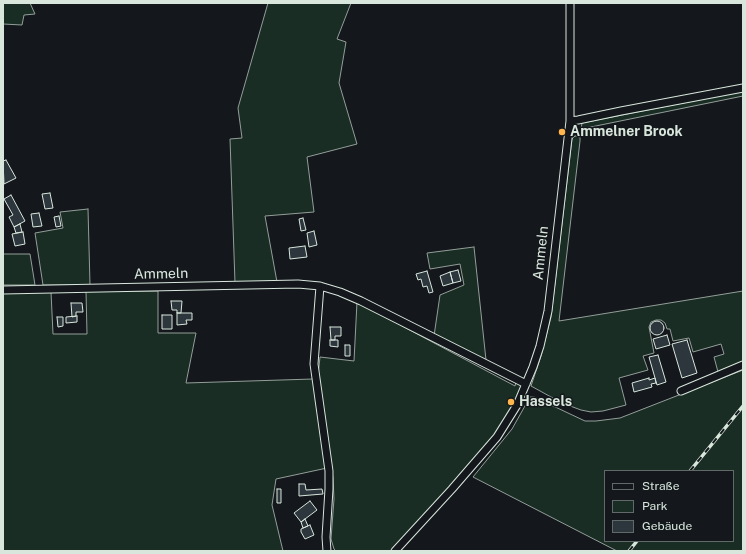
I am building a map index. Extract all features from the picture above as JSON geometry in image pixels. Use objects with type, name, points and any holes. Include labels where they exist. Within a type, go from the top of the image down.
[{"type":"street","name":"Ammeln","points":[[395,551],[494,441],[507,422],[526,384],[540,346],[548,311],[570,121],[570,3]]},
{"type":"street","points":[[570,121],[743,88]]},
{"type":"street","name":"Ammeln","points":[[3,290],[298,284],[320,286],[340,292],[361,301],[526,384]]},
{"type":"street","points":[[320,286],[314,364],[329,471],[326,537],[328,551]]},
{"type":"street","points":[[681,391],[743,365]]},
{"type":"green space","points":[[3,3],[30,3],[35,14],[24,15],[22,25],[3,24]]},
{"type":"green space","points":[[268,3],[351,3],[337,39],[346,42],[339,83],[357,144],[307,157],[314,212],[265,216],[277,282],[235,283],[230,139],[242,138],[238,108]]},
{"type":"green space","points":[[743,91],[743,96],[581,129],[582,123]]},
{"type":"green space","points":[[575,136],[580,137],[580,141],[559,321],[743,291],[743,361],[718,372],[714,357],[724,354],[721,344],[693,352],[689,338],[673,341],[670,329],[667,329],[665,323],[661,320],[656,320],[651,322],[649,327],[654,353],[643,356],[648,370],[619,378],[626,405],[603,411],[591,412],[581,410],[562,403],[531,386],[541,356],[551,317],[572,139]]},
{"type":"green space","points":[[88,209],[90,285],[43,285],[35,233],[63,228],[60,212]]},
{"type":"green space","points":[[474,247],[486,360],[434,336],[440,295],[464,285],[460,264],[430,269],[427,253]]},
{"type":"green space","points":[[3,254],[30,254],[35,285],[3,285]]},
{"type":"green space","points":[[86,291],[158,291],[158,333],[196,333],[186,383],[313,379],[327,468],[276,479],[272,505],[283,551],[3,551],[3,293],[51,292],[53,334],[87,334]]},
{"type":"green space","points":[[357,302],[515,386],[516,382],[522,386],[513,408],[496,433],[475,459],[391,551],[336,551],[331,539],[334,499],[333,478],[318,376],[320,357],[354,361]]},
{"type":"green space","points":[[743,370],[743,551],[617,551],[473,477],[512,429],[530,397],[534,397],[585,421],[620,418]]},
{"type":"building","points":[[6,160],[16,178],[4,184],[3,161]]},
{"type":"building","points":[[50,193],[53,208],[45,209],[42,194]]},
{"type":"building","points":[[11,195],[25,221],[14,227],[9,217],[13,215],[4,199]]},
{"type":"building","points":[[39,213],[42,226],[33,227],[31,214]]},
{"type":"building","points":[[59,216],[61,226],[56,227],[54,217]]},
{"type":"building","points":[[303,218],[306,230],[301,231],[299,219]]},
{"type":"building","points":[[20,224],[22,232],[16,233],[14,227]]},
{"type":"building","points":[[314,231],[317,245],[309,247],[307,233]]},
{"type":"building","points":[[23,232],[25,244],[15,246],[12,234]]},
{"type":"building","points":[[305,246],[307,257],[290,259],[289,248]]},
{"type":"building","points":[[458,270],[461,281],[453,283],[450,272]]},
{"type":"building","points":[[427,271],[433,292],[429,293],[427,286],[423,287],[421,279],[418,280],[416,274]]},
{"type":"building","points":[[450,272],[453,283],[443,286],[440,276]]},
{"type":"building","points":[[171,301],[182,301],[181,313],[177,313],[177,310],[172,310]]},
{"type":"building","points":[[71,303],[82,303],[83,312],[76,312],[76,316],[72,317]]},
{"type":"building","points":[[177,313],[192,313],[192,320],[186,320],[187,324],[177,325]]},
{"type":"building","points":[[162,315],[172,315],[172,329],[162,329]]},
{"type":"building","points":[[77,316],[77,322],[66,323],[66,317]]},
{"type":"building","points":[[57,317],[63,317],[63,326],[58,327]]},
{"type":"building","points":[[657,321],[662,323],[664,328],[662,333],[657,335],[652,333],[650,328],[652,323]]},
{"type":"building","points":[[330,327],[341,327],[341,336],[335,336],[335,340],[331,340]]},
{"type":"building","points":[[667,335],[670,345],[656,349],[653,339]]},
{"type":"building","points":[[330,340],[338,340],[338,347],[330,346]]},
{"type":"building","points":[[687,340],[697,373],[682,378],[672,344]]},
{"type":"building","points":[[345,345],[350,345],[350,356],[345,356]]},
{"type":"building","points":[[658,355],[666,382],[657,385],[649,357]]},
{"type":"building","points":[[649,378],[649,380],[655,378],[656,383],[651,384],[652,387],[634,392],[632,383]]},
{"type":"building","points":[[299,484],[305,484],[306,490],[322,489],[323,494],[299,496]]},
{"type":"building","points":[[277,489],[281,489],[281,503],[277,503]]},
{"type":"building","points":[[310,501],[317,510],[301,522],[294,513]]},
{"type":"building","points":[[305,519],[308,526],[303,528],[301,522]]},
{"type":"building","points":[[310,525],[314,535],[305,539],[301,529]]},
{"type":"railway","points":[[691,470],[743,406]]},
{"type":"railway","points":[[629,551],[636,542]]},
{"type":"place","name":"Ammelner Brook","points":[[562,132]]},
{"type":"place","name":"Hassels","points":[[511,402]]}]
